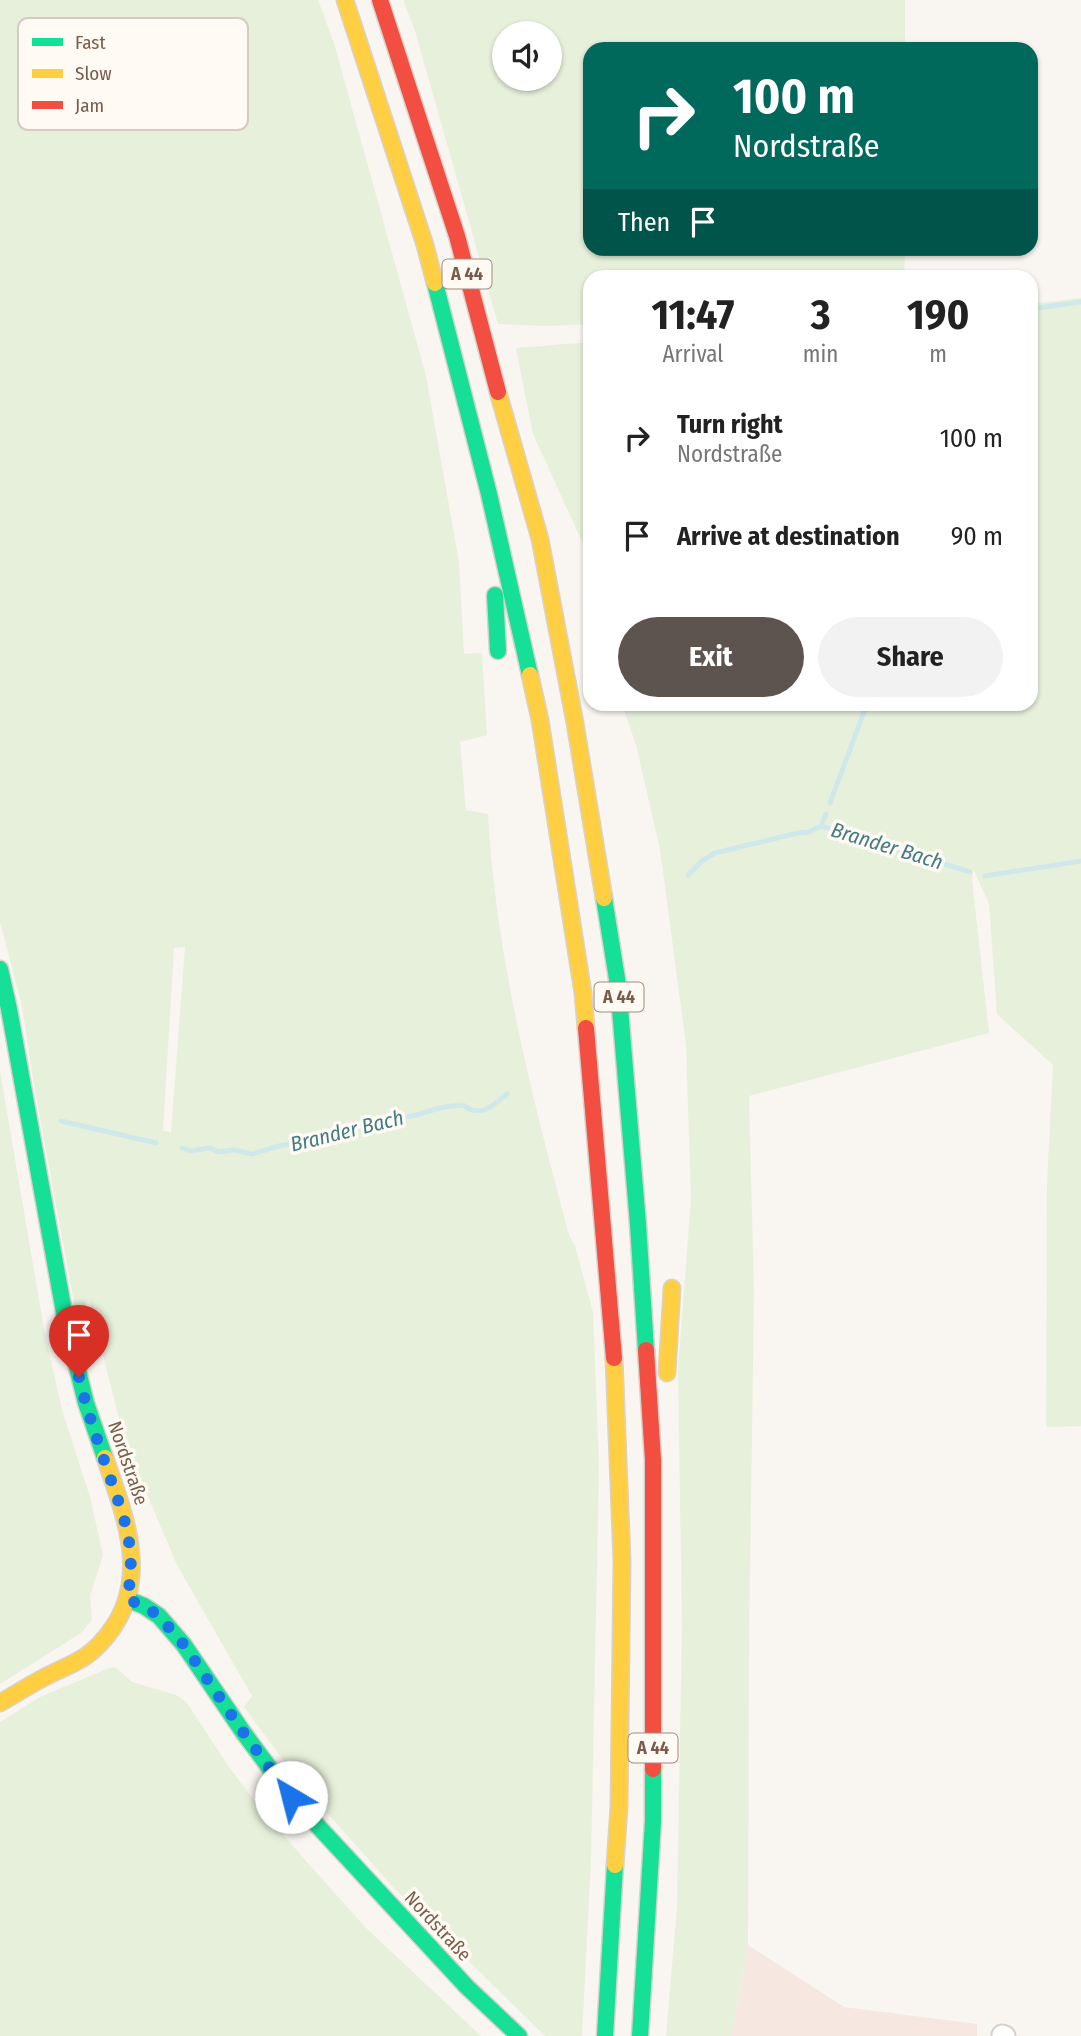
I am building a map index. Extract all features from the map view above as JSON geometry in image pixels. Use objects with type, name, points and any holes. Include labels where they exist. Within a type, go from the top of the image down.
[{"type":"main road","name":"A 44","points":[[345,0],[425,245],[489,494],[540,720],[583,993],[616,1381],[622,1561],[619,1807],[605,2036]]},
{"type":"main road","name":"A 44","points":[[380,0],[457,236],[540,540],[575,723],[618,985],[638,1224],[653,1460],[653,1821],[640,2036]]},
{"type":"main road","points":[[489,494],[498,651]]},
{"type":"main road","points":[[540,540],[565,595]]},
{"type":"main road","name":"Nordstraße","points":[[0,969],[15,1037],[65,1323],[86,1403],[127,1523],[132,1552],[127,1599],[159,1616],[184,1645],[291,1797],[467,1987],[519,2036]]},
{"type":"main road","points":[[592,1277],[599,1329],[616,1381]]},
{"type":"main road","points":[[653,1460],[667,1368],[672,1288]]},
{"type":"main road","points":[[0,1703],[86,1656],[106,1637],[120,1617],[127,1599]]},
{"type":"shaded area","points":[[748,1945],[844,2007],[977,2024],[977,2036],[731,2036]]},
{"type":"green space","points":[[0,0],[318,0],[334,43],[426,376],[459,562],[464,654],[482,653],[487,735],[460,742],[466,810],[488,814],[499,921],[518,1027],[555,1183],[593,1312],[599,1465],[591,1860],[582,2036],[545,2036],[394,1888],[298,1780],[244,1707],[252,1696],[177,1565],[125,1442],[89,1300],[76,1313],[22,1006],[0,922]],"holes":[[[185,947],[171,1132],[163,1131],[174,948]]]},
{"type":"green space","points":[[403,0],[905,0],[905,42],[583,42],[583,256],[905,256],[904,270],[583,270],[583,324],[498,324],[415,31]]},
{"type":"green space","points":[[1081,298],[1081,1426],[1046,1427],[1047,1184],[1053,1065],[997,1014],[989,903],[973,869],[989,1033],[749,1096],[754,1293],[748,1945],[731,2036],[666,2036],[677,1908],[682,1626],[678,1369],[691,1199],[686,1045],[660,849],[636,745],[624,711],[1038,711],[1038,303]]},
{"type":"green space","points":[[583,343],[583,544],[533,434],[516,348]]},
{"type":"green space","points":[[0,1071],[44,1329],[62,1410],[90,1497],[103,1555],[90,1596],[92,1620],[81,1633],[0,1684]]},
{"type":"green space","points":[[115,1667],[132,1682],[176,1695],[187,1703],[229,1767],[305,1860],[366,1928],[481,2036],[0,2036],[0,1722],[40,1697]]},
{"type":"waterway","points":[[1038,308],[1081,302]]},
{"type":"waterway","points":[[830,803],[864,711]]},
{"type":"waterway","points":[[821,826],[826,814]]},
{"type":"waterway","name":"Brander Bach","points":[[688,875],[703,860],[715,853],[809,832],[821,826],[970,872]]},
{"type":"waterway","name":"Brander Bach","points":[[985,876],[1081,861]]},
{"type":"waterway","name":"Brander Bach","points":[[182,1148],[191,1151],[210,1148],[218,1152],[234,1150],[252,1154],[443,1107],[463,1105],[481,1111],[507,1094]]},
{"type":"waterway","name":"Brander Bach","points":[[61,1121],[156,1143]]},
{"type":"traffic: fast","points":[[435,283],[489,494],[530,675]]},
{"type":"traffic: fast","points":[[495,595],[498,651]]},
{"type":"traffic: fast","points":[[604,898],[618,985],[646,1350]]},
{"type":"traffic: fast","points":[[0,969],[66,1323],[86,1403],[105,1458]]},
{"type":"traffic: fast","points":[[127,1599],[159,1616],[184,1645],[291,1797],[467,1987],[519,2036]]},
{"type":"traffic: fast","points":[[640,2036],[653,1821],[653,1769]]},
{"type":"traffic: fast","points":[[605,2036],[615,1865]]},
{"type":"traffic: slow","points":[[345,0],[435,283]]},
{"type":"traffic: slow","points":[[498,392],[540,539],[575,723],[604,898]]},
{"type":"traffic: slow","points":[[530,675],[540,720],[583,993],[586,1028]]},
{"type":"traffic: slow","points":[[667,1373],[672,1288]]},
{"type":"traffic: slow","points":[[614,1358],[622,1561],[619,1807],[615,1865]]},
{"type":"traffic: slow","points":[[0,1703],[90,1653],[109,1633],[123,1608],[130,1587],[130,1544],[126,1522],[105,1458]]},
{"type":"traffic: jam","points":[[380,0],[457,236],[498,392]]},
{"type":"traffic: jam","points":[[586,1028],[614,1358]]},
{"type":"traffic: jam","points":[[646,1350],[653,1460],[653,1769]]},
{"type":"route","points":[[79,1377],[105,1463],[127,1523],[132,1552],[127,1599],[159,1616],[184,1645],[291,1797]]}]
